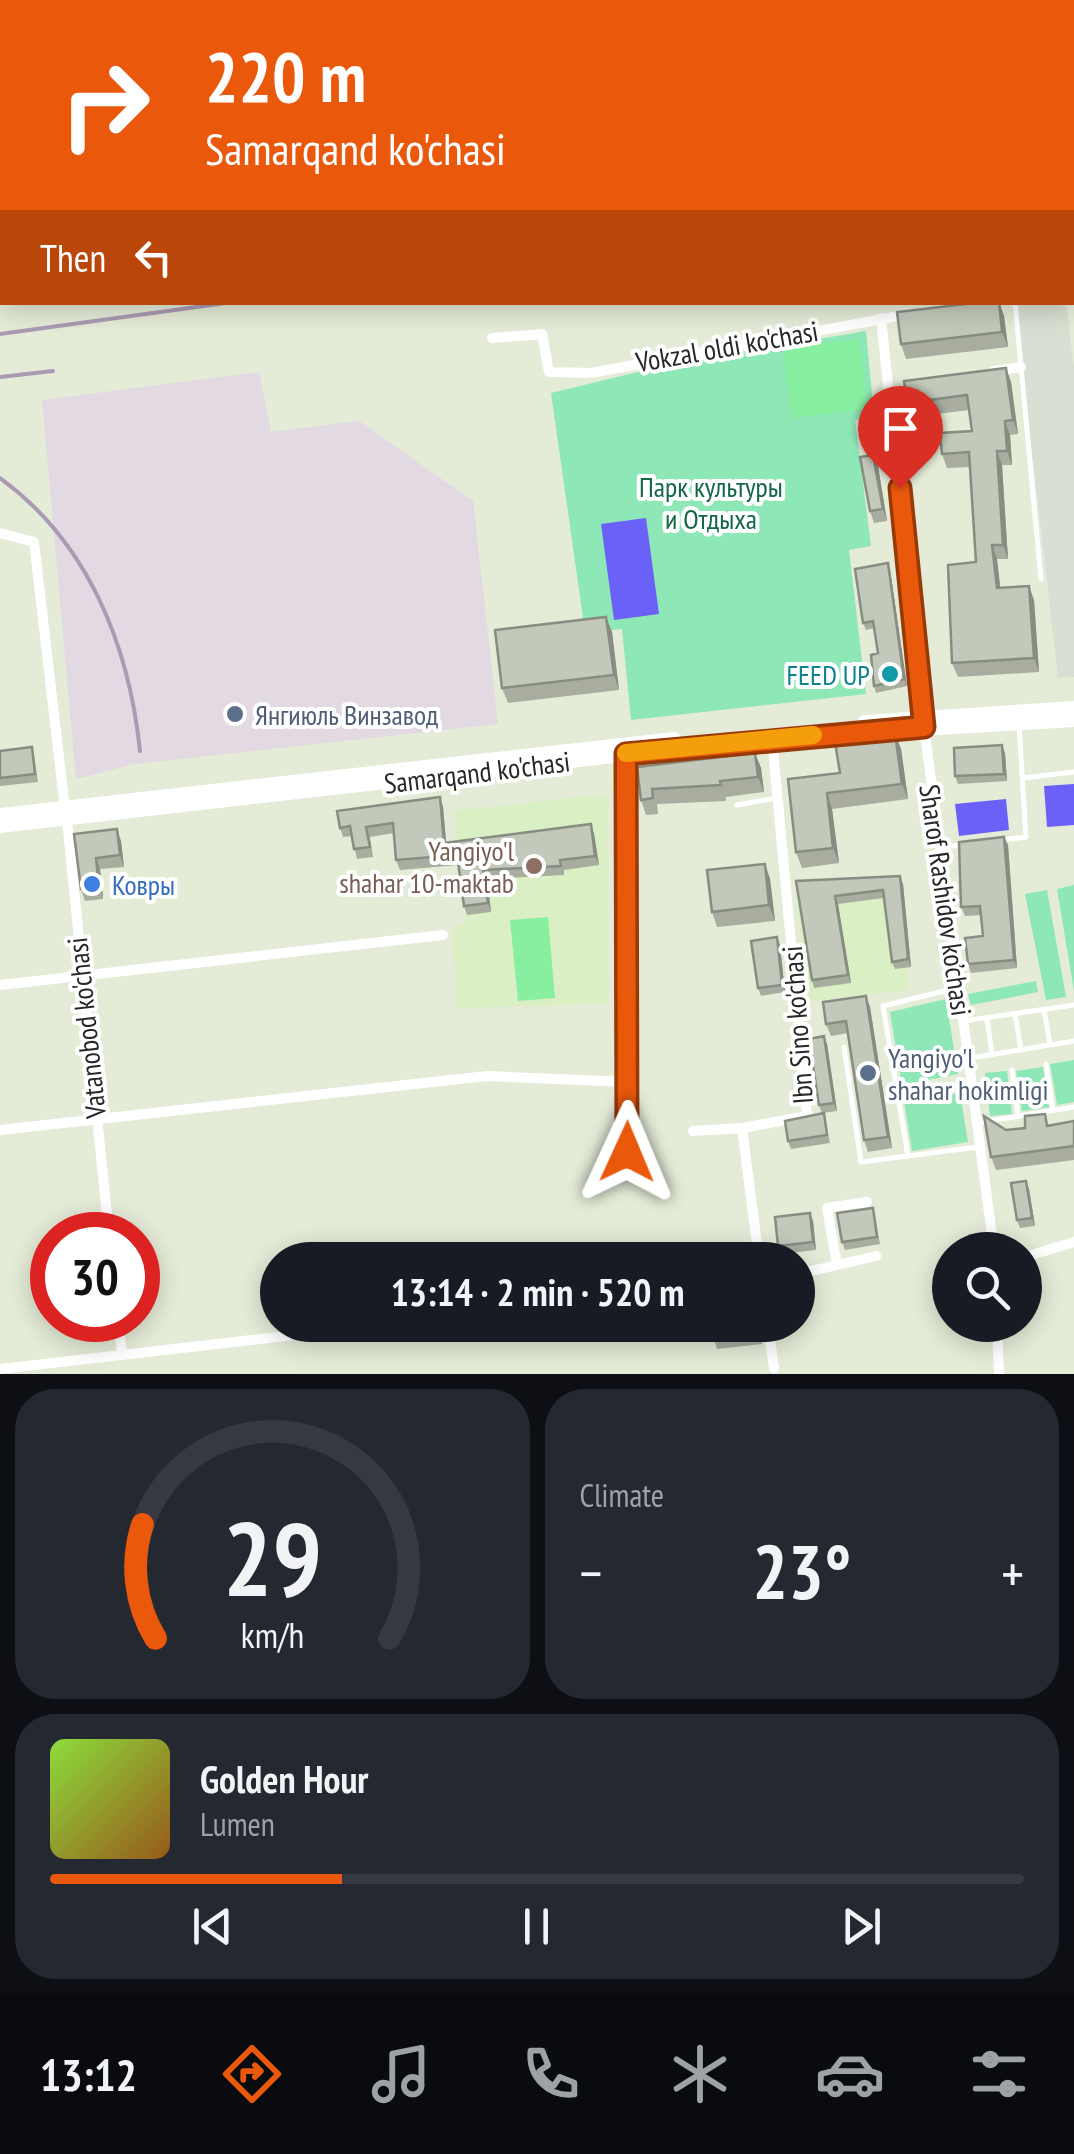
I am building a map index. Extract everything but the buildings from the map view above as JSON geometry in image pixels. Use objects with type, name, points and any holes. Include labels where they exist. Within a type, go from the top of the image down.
[{"type":"main road","name":"Samarqand ko'chasi","points":[[0,826],[625,748],[1074,708]]},
{"type":"main road","name":"Samarqand ko'chasi","points":[[625,748],[924,722],[1074,720]]},
{"type":"main road","name":"Samarqand ko'chasi","points":[[0,814],[66,815]]},
{"type":"street","name":"Vokzal oldi ko'chasi","points":[[492,338],[542,334],[549,372],[590,373],[918,313]]},
{"type":"street","name":"Sharof Rashidov ko’chasi","points":[[881,318],[939,848],[992,1232]]},
{"type":"street","points":[[983,372],[1021,368]]},
{"type":"street","points":[[888,385],[907,382]]},
{"type":"street","name":"Vatanobod ko'chasi","points":[[0,533],[34,542],[106,1212]]},
{"type":"street","name":"Ibn Sino ko'chasi","points":[[742,1128],[808,1116],[772,738]]},
{"type":"street","points":[[625,748],[627,1152]]},
{"type":"street","points":[[0,985],[444,934]]},
{"type":"street","points":[[0,1130],[487,1076],[628,1082]]},
{"type":"street","points":[[693,1131],[742,1128],[758,1242]]},
{"type":"street","points":[[837,1265],[827,1208],[867,1202]]},
{"type":"street","points":[[1042,1252],[1074,1242]]},
{"type":"street","points":[[815,1270],[876,1256]]},
{"type":"street","points":[[0,1369],[260,1338]]},
{"type":"street","points":[[121,1342],[122,1353]]},
{"type":"street","points":[[770,1342],[774,1368]]},
{"type":"street","points":[[998,1342],[999,1374]]},
{"type":"lane","points":[[1015,305],[1041,579]]},
{"type":"lane","points":[[992,842],[1026,837],[1018,722]]},
{"type":"lane","points":[[1022,778],[1074,772]]},
{"type":"lane","points":[[736,805],[778,798]]},
{"type":"lane","points":[[939,848],[974,844]]},
{"type":"lane","points":[[908,1156],[884,1006],[958,987]]},
{"type":"lane","points":[[962,1021],[1073,1005],[1074,1016]]},
{"type":"lane","points":[[1044,1010],[1050,1045]]},
{"type":"lane","points":[[1015,1014],[1022,1050]]},
{"type":"lane","points":[[987,1018],[992,1054]]},
{"type":"lane","points":[[968,1059],[1074,1041]]},
{"type":"lane","points":[[844,1047],[861,1162],[981,1146]]},
{"type":"lane","points":[[1046,1064],[1053,1111]]},
{"type":"lane","points":[[1012,1070],[1018,1116]]},
{"type":"lane","points":[[978,1123],[1074,1107]]},
{"type":"shaded area","points":[[1015,305],[1066,305],[1074,368],[1074,677],[1058,678]]},
{"type":"shaded area","points":[[259,372],[271,432],[359,421],[473,501],[498,724],[134,764],[76,779],[42,400]]},
{"type":"shaded area","points":[[646,518],[659,614],[614,620],[601,524]]},
{"type":"shaded area","points":[[1074,784],[1074,825],[1047,827],[1044,786]]},
{"type":"shaded area","name":"Yangiyo'l shahar 10-maktab","points":[[607,794],[607,1004],[457,1008],[452,932],[466,921],[454,811]]},
{"type":"shaded area","points":[[1006,799],[1009,830],[959,836],[955,804]]},
{"type":"shaded area","points":[[896,883],[909,990],[809,1001],[796,895]]},
{"type":"green space","name":"Парк культуры и Отдыха","points":[[866,331],[874,416],[855,420],[871,546],[849,550],[866,694],[631,720],[622,629],[585,632],[551,393],[675,363]]},
{"type":"green space","points":[[859,339],[868,409],[792,418],[783,348]]},
{"type":"green space","points":[[1074,885],[1074,991],[1057,889]]},
{"type":"green space","points":[[1047,890],[1066,997],[1046,1000],[1025,894]]},
{"type":"green space","points":[[548,917],[555,998],[518,1001],[510,920]]},
{"type":"green space","points":[[1036,981],[1038,992],[971,1005],[968,994]]},
{"type":"green space","points":[[946,999],[958,1074],[902,1085],[890,1012]]},
{"type":"green space","points":[[1074,1060],[1074,1102],[1057,1105],[1050,1064]]},
{"type":"green space","points":[[1043,1067],[1049,1107],[1022,1111],[1016,1071]]},
{"type":"green space","points":[[1007,1071],[1012,1114],[990,1116],[985,1073]]},
{"type":"green space","points":[[960,1093],[968,1142],[912,1151],[904,1101]]},
{"type":"railway","points":[[0,334],[211,305]]},
{"type":"railway","points":[[0,377],[53,371]]},
{"type":"railway","points":[[0,478],[57,533],[99,599],[126,673],[140,751]]},
{"type":"slow traffic","points":[[626,753],[813,735]]},
{"type":"place","name":"FEED UP","points":[[890,674]]},
{"type":"place","name":"Янгиюль Винзавод","points":[[235,714]]},
{"type":"place","name":"Yangiyo'l shahar 10-maktab","points":[[534,866]]},
{"type":"place","name":"Ковры","points":[[92,884]]},
{"type":"place","name":"Yangiyo'l shahar hokimligi","points":[[868,1073]]},
{"type":"route","points":[[627,1152],[626,754],[924,727],[900,488]]}]
